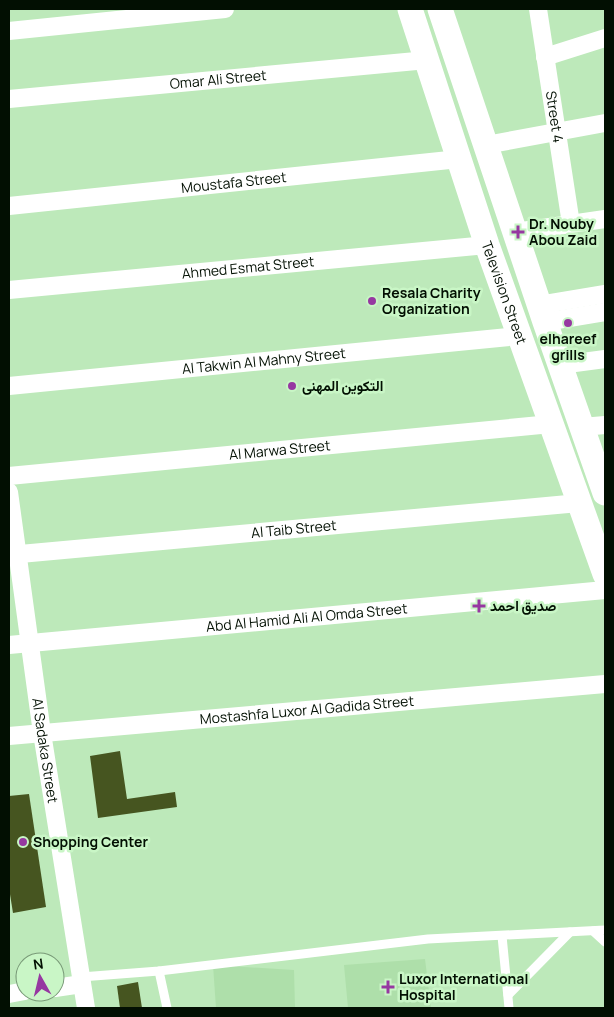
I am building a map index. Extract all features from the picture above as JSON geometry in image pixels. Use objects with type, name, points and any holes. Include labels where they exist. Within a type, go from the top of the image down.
[{"type":"main road","name":"Television Street","points":[[410,9],[519,336],[605,574]]},
{"type":"main road","points":[[440,9],[560,365],[594,426],[605,492]]},
{"type":"street","points":[[9,31],[225,9]]},
{"type":"street","name":"Street 4","points":[[538,9],[571,224]]},
{"type":"street","points":[[545,57],[605,38]]},
{"type":"street","name":"Omar Ali Street","points":[[9,99],[426,60]]},
{"type":"street","points":[[486,145],[605,123]]},
{"type":"street","name":"Moustafa Street","points":[[9,206],[459,159]]},
{"type":"street","points":[[515,232],[605,218]]},
{"type":"street","name":"Ahmed Esmat Street","points":[[9,290],[488,245]]},
{"type":"street","points":[[542,313],[605,294]]},
{"type":"street","points":[[542,313],[605,312]]},
{"type":"street","name":"Al Takwin Al Mahny Street","points":[[9,386],[519,336]]},
{"type":"street","points":[[560,365],[605,358]]},
{"type":"street","name":"Al Marwa Street","points":[[9,476],[551,424]]},
{"type":"street","name":"Al Sadaka Street","points":[[9,492],[13,555],[30,643],[42,733],[86,1008]]},
{"type":"street","name":"Al Taib Street","points":[[13,555],[580,503]]},
{"type":"street","name":"Abd Al Hamid Ali Al Omda Street","points":[[9,644],[605,590]]},
{"type":"street","name":"Mostashfa Luxor Al Gadida Street","points":[[9,736],[605,684]]},
{"type":"street","points":[[65,985],[82,981]]},
{"type":"lane","points":[[82,981],[159,970],[428,939],[605,930]]},
{"type":"lane","points":[[593,931],[605,942]]},
{"type":"lane","points":[[508,995],[570,932]]},
{"type":"lane","points":[[502,936],[509,1008]]},
{"type":"lane","points":[[159,970],[167,1008]]},
{"type":"shaded area","name":"Luxor International Hospital","points":[[425,959],[431,1008],[348,1008],[344,965]]},
{"type":"shaded area","points":[[213,965],[294,970],[295,1008],[216,1008]]},
{"type":"building","points":[[120,751],[127,799],[175,792],[177,807],[98,818],[90,756]]},
{"type":"building","name":"Shopping Center","points":[[29,794],[46,907],[13,913],[9,888],[9,796]]},
{"type":"building","points":[[138,982],[142,1008],[120,1008],[117,986]]},
{"type":"place","name":"Dr. Nouby Abou Zaid","points":[[518,232]]},
{"type":"place","name":"Resala Charity Organization","points":[[372,301]]},
{"type":"place","name":"elhareef grills","points":[[568,323]]},
{"type":"place","name":"التكوين المهنى","points":[[292,386]]},
{"type":"place","name":"صديق احمد","points":[[479,606]]},
{"type":"place","name":"Shopping Center","points":[[23,842]]},
{"type":"place","name":"Luxor International Hospital","points":[[388,987]]}]
